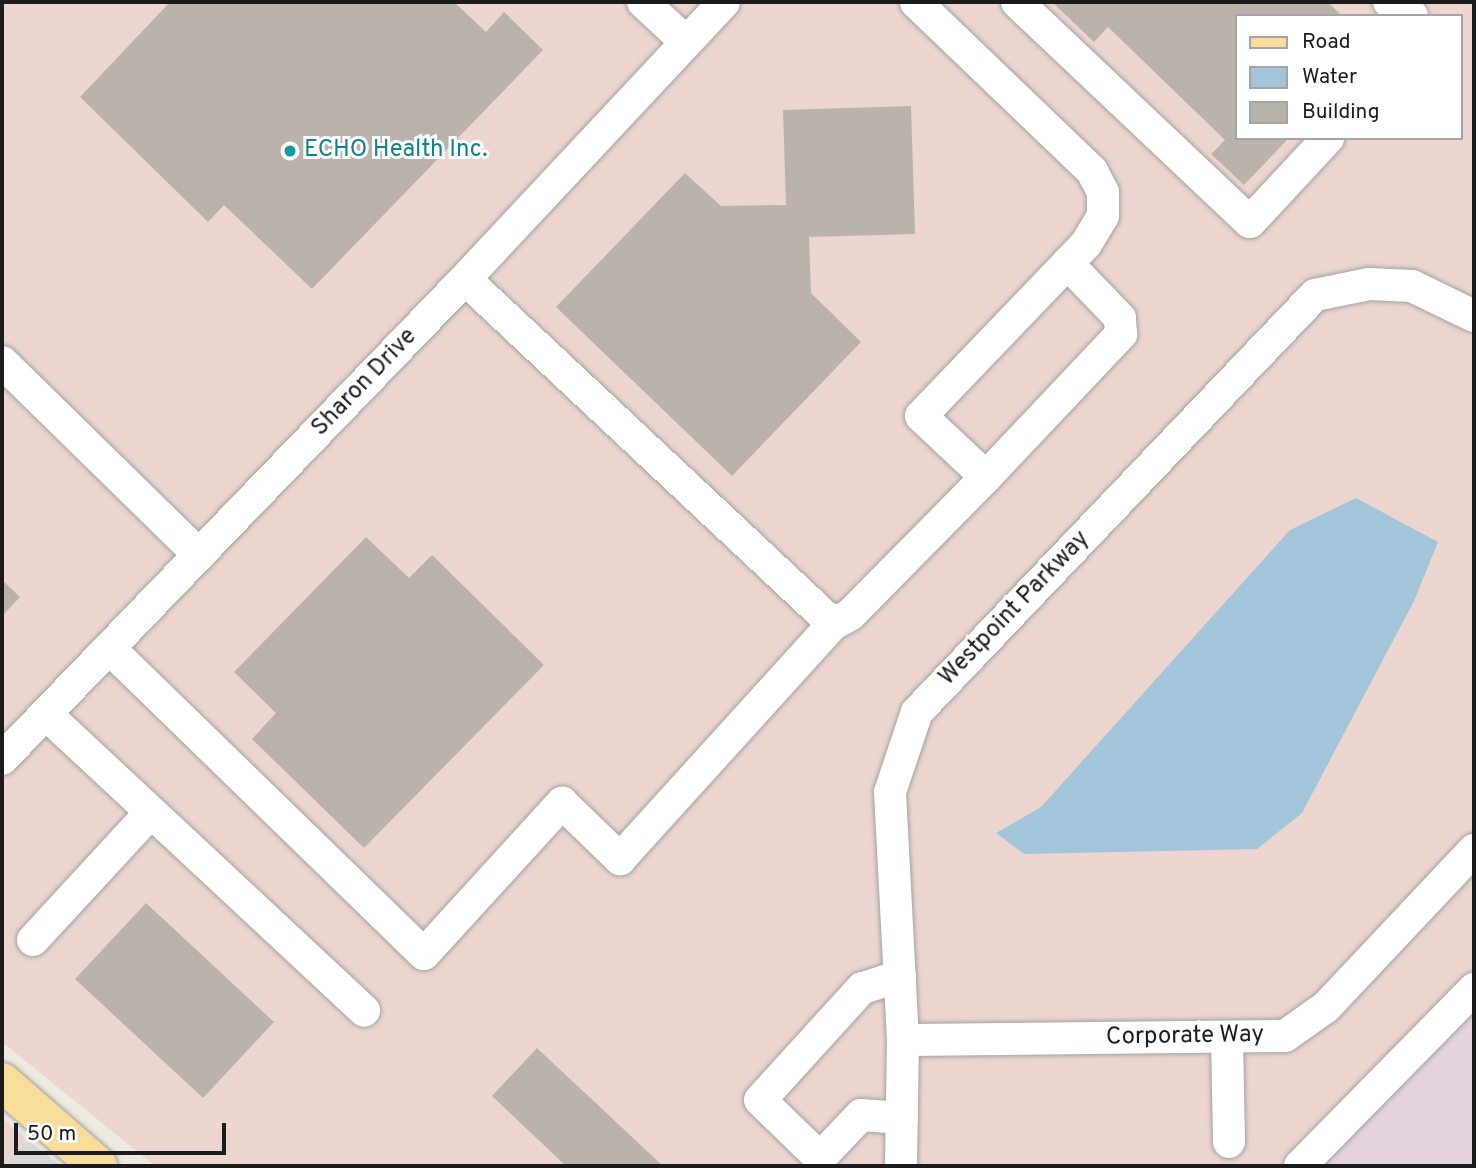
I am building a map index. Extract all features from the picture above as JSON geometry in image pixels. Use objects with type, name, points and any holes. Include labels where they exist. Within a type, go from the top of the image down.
[{"type":"main road","points":[[3,1086],[86,1162]]},
{"type":"street","points":[[643,2],[687,42]]},
{"type":"street","name":"Sharon Drive","points":[[2,759],[466,279],[724,2]]},
{"type":"street","points":[[916,2],[1092,172],[1103,192],[1103,216],[1067,264],[921,416],[986,477]]},
{"type":"street","points":[[1017,2],[1250,222],[1326,140]]},
{"type":"street","points":[[1390,2],[1409,14]]},
{"type":"street","points":[[109,648],[424,954],[562,803],[620,859],[832,624],[850,615],[1121,334],[1120,318],[1067,264]]},
{"type":"street","points":[[466,279],[832,624]]},
{"type":"street","name":"Westpoint Parkway","points":[[901,1166],[903,1040],[890,792],[917,712],[1315,295],[1369,284],[1412,286],[1474,316]]},
{"type":"street","points":[[2,362],[199,555]]},
{"type":"street","points":[[46,714],[364,1011]]},
{"type":"street","points":[[33,940],[150,812]]},
{"type":"street","name":"Corporate Way","points":[[903,1040],[1285,1036],[1326,1007],[1474,850]]},
{"type":"street","points":[[900,976],[862,988],[760,1100],[817,1162],[860,1115],[902,1118]]},
{"type":"street","points":[[1300,1166],[1474,989]]},
{"type":"street","points":[[1227,1037],[1229,1142]]},
{"type":"shaded area","points":[[2,2],[1474,2],[1474,989],[1300,1166],[155,1166],[2,1042]]},
{"type":"shaded area","points":[[1474,989],[1474,1166],[1300,1166]]},
{"type":"shaded area","points":[[2,1117],[27,1139],[3,1166],[2,1166]]},
{"type":"shaded area","points":[[27,1139],[61,1166],[3,1166]]},
{"type":"water","points":[[1356,498],[1438,542],[1414,601],[1302,813],[1257,849],[1024,854],[996,833],[1041,807],[1290,530]]},
{"type":"building","name":"ECHO Health Inc.","points":[[170,2],[454,2],[486,32],[504,12],[543,50],[312,289],[224,205],[208,222],[80,97]]},
{"type":"building","points":[[1052,2],[1328,2],[1340,14],[1234,14],[1234,140],[1287,140],[1244,185],[1211,154],[1225,140],[1108,27],[1094,42]]},
{"type":"building","points":[[911,106],[915,234],[809,237],[811,293],[861,342],[732,476],[556,307],[685,173],[721,206],[786,205],[783,110]]},
{"type":"building","points":[[366,537],[409,578],[432,555],[544,665],[364,848],[252,739],[276,713],[234,672]]},
{"type":"building","points":[[2,580],[20,597],[2,616]]},
{"type":"building","points":[[146,903],[274,1022],[203,1098],[75,979]]},
{"type":"building","points":[[537,1048],[663,1166],[566,1166],[492,1096]]},
{"type":"place","name":"ECHO Health Inc.","points":[[290,151]]}]
